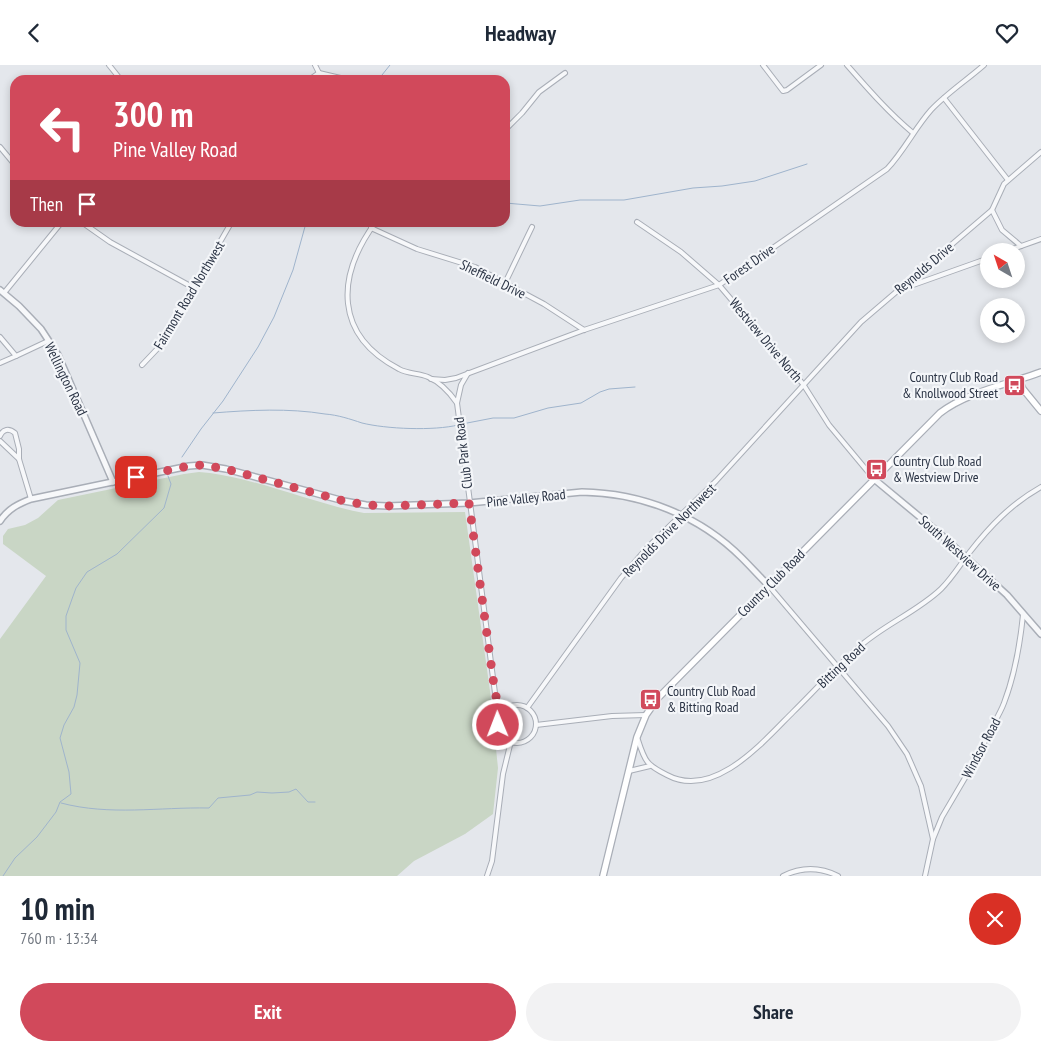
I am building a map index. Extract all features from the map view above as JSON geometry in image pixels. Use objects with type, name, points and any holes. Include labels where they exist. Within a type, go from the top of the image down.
[{"type":"main road","name":"Country Club Road","points":[[603,876],[637,737],[646,715],[662,694],[930,421],[948,406],[967,397],[1041,372]]},
{"type":"main road","points":[[1019,380],[1023,389],[1041,411]]},
{"type":"street","points":[[315,65],[319,73]]},
{"type":"street","points":[[763,65],[783,91],[801,81],[821,65]]},
{"type":"street","points":[[848,65],[871,93],[913,133]]},
{"type":"street","points":[[976,65],[979,69]]},
{"type":"street","name":"Forest Drive","points":[[431,379],[452,380],[584,330],[719,285],[887,169],[898,158],[913,133],[932,109],[984,65]]},
{"type":"street","points":[[316,75],[319,73],[328,75]]},
{"type":"street","points":[[510,125],[539,92],[565,73]]},
{"type":"street","points":[[944,98],[1008,180]]},
{"type":"street","points":[[0,147],[10,159]]},
{"type":"street","name":"Reynolds Drive","points":[[804,384],[861,322],[992,210],[996,198],[1008,180],[1041,152]]},
{"type":"street","points":[[992,210],[1002,230],[1017,243]]},
{"type":"street","name":"Westview Drive North","points":[[637,222],[680,252],[719,285],[804,384],[829,425],[874,479]]},
{"type":"street","points":[[2,291],[58,227]]},
{"type":"street","points":[[89,227],[110,242],[194,288]]},
{"type":"street","name":"Fairmont Road Northwest","points":[[142,365],[160,347],[229,227]]},
{"type":"street","points":[[505,283],[532,227]]},
{"type":"street","name":"Sheffield Drive","points":[[371,228],[417,249],[475,267],[544,304],[584,330]]},
{"type":"street","name":"Club Park Road","points":[[371,228],[358,249],[349,274],[348,302],[354,323],[371,350],[407,373],[431,379],[447,390],[457,403],[495,693],[501,713]]},
{"type":"street","points":[[1025,245],[1041,239]]},
{"type":"street","points":[[897,291],[980,261]]},
{"type":"street","name":"Wellington Road","points":[[2,291],[41,329],[58,355],[113,482]]},
{"type":"street","points":[[0,337],[16,356]]},
{"type":"street","points":[[0,363],[48,341]]},
{"type":"street","points":[[457,403],[461,385],[468,373]]},
{"type":"street","name":"Reynolds Drive Northwest","points":[[527,708],[621,578],[647,549],[733,463],[804,384]]},
{"type":"street","points":[[0,436],[8,429],[15,433],[20,453],[19,459],[31,499]]},
{"type":"street","points":[[0,441],[19,459]]},
{"type":"street","name":"Pine Valley Road","points":[[0,521],[10,510],[31,499],[174,468],[202,465],[226,469],[344,501],[366,505],[469,503],[582,492],[601,493],[623,496],[683,515],[730,547],[768,586]]},
{"type":"street","name":"South Westview Drive","points":[[874,479],[966,557],[1006,595],[1041,634]]},
{"type":"street","name":"Bitting Road","points":[[650,766],[675,779],[691,781],[713,777],[727,770],[754,750],[859,646],[941,589],[991,525],[1008,509],[1041,487]]},
{"type":"street","points":[[768,586],[888,726],[907,754],[921,787],[933,839]]},
{"type":"street","name":"Windsor Road","points":[[925,876],[933,839],[942,817],[982,749],[984,740],[1004,704],[1015,670],[1024,615]]},
{"type":"street","points":[[516,705],[527,708],[534,715],[536,725],[526,741],[520,743],[503,737],[498,725],[501,713],[510,706],[516,705]]},
{"type":"street","points":[[536,725],[612,716],[646,715]]},
{"type":"street","points":[[629,771],[650,766],[637,737]]},
{"type":"street","points":[[487,876],[492,861],[503,774],[511,741]]},
{"type":"street","points":[[783,876],[794,871],[809,869],[826,871],[838,876]]},
{"type":"green space","points":[[199,472],[241,479],[333,506],[364,513],[465,512],[490,691],[498,768],[493,814],[465,834],[414,861],[397,876],[0,876],[0,639],[46,576],[3,544],[3,536],[8,529],[25,525],[38,518],[58,500]]},
{"type":"waterway","points":[[382,75],[390,65]]},
{"type":"waterway","points":[[510,203],[540,206],[580,200],[624,200],[693,188],[755,181],[807,164]]},
{"type":"waterway","points":[[182,457],[223,401],[258,347],[274,317],[293,270],[305,227]]},
{"type":"waterway","points":[[462,424],[493,418],[514,418],[548,408],[581,403],[609,389],[635,387]]},
{"type":"waterway","points":[[213,413],[283,410],[335,415],[362,423],[397,428],[423,429],[458,425]]},
{"type":"waterway","points":[[3,876],[15,858],[37,837],[56,812],[60,802],[71,794],[69,772],[60,738],[64,725],[74,707],[77,695],[80,663],[66,630],[66,616],[76,588],[87,572],[117,554],[164,508],[171,484],[168,476]]},
{"type":"waterway","points":[[61,803],[79,807],[116,810],[209,808],[218,798],[250,795],[257,792],[289,792],[296,789],[308,802],[315,802]]},
{"type":"place","name":"Country Club Road & Knollwood Street","points":[[1014,385]]},
{"type":"place","name":"Country Club Road & Westview Drive","points":[[877,469]]},
{"type":"place","name":"Country Club Road & Bitting Road","points":[[651,699]]},
{"type":"route","points":[[136,477],[174,468],[202,465],[226,469],[344,501],[366,505],[469,503],[495,693],[501,713],[498,725]]}]
